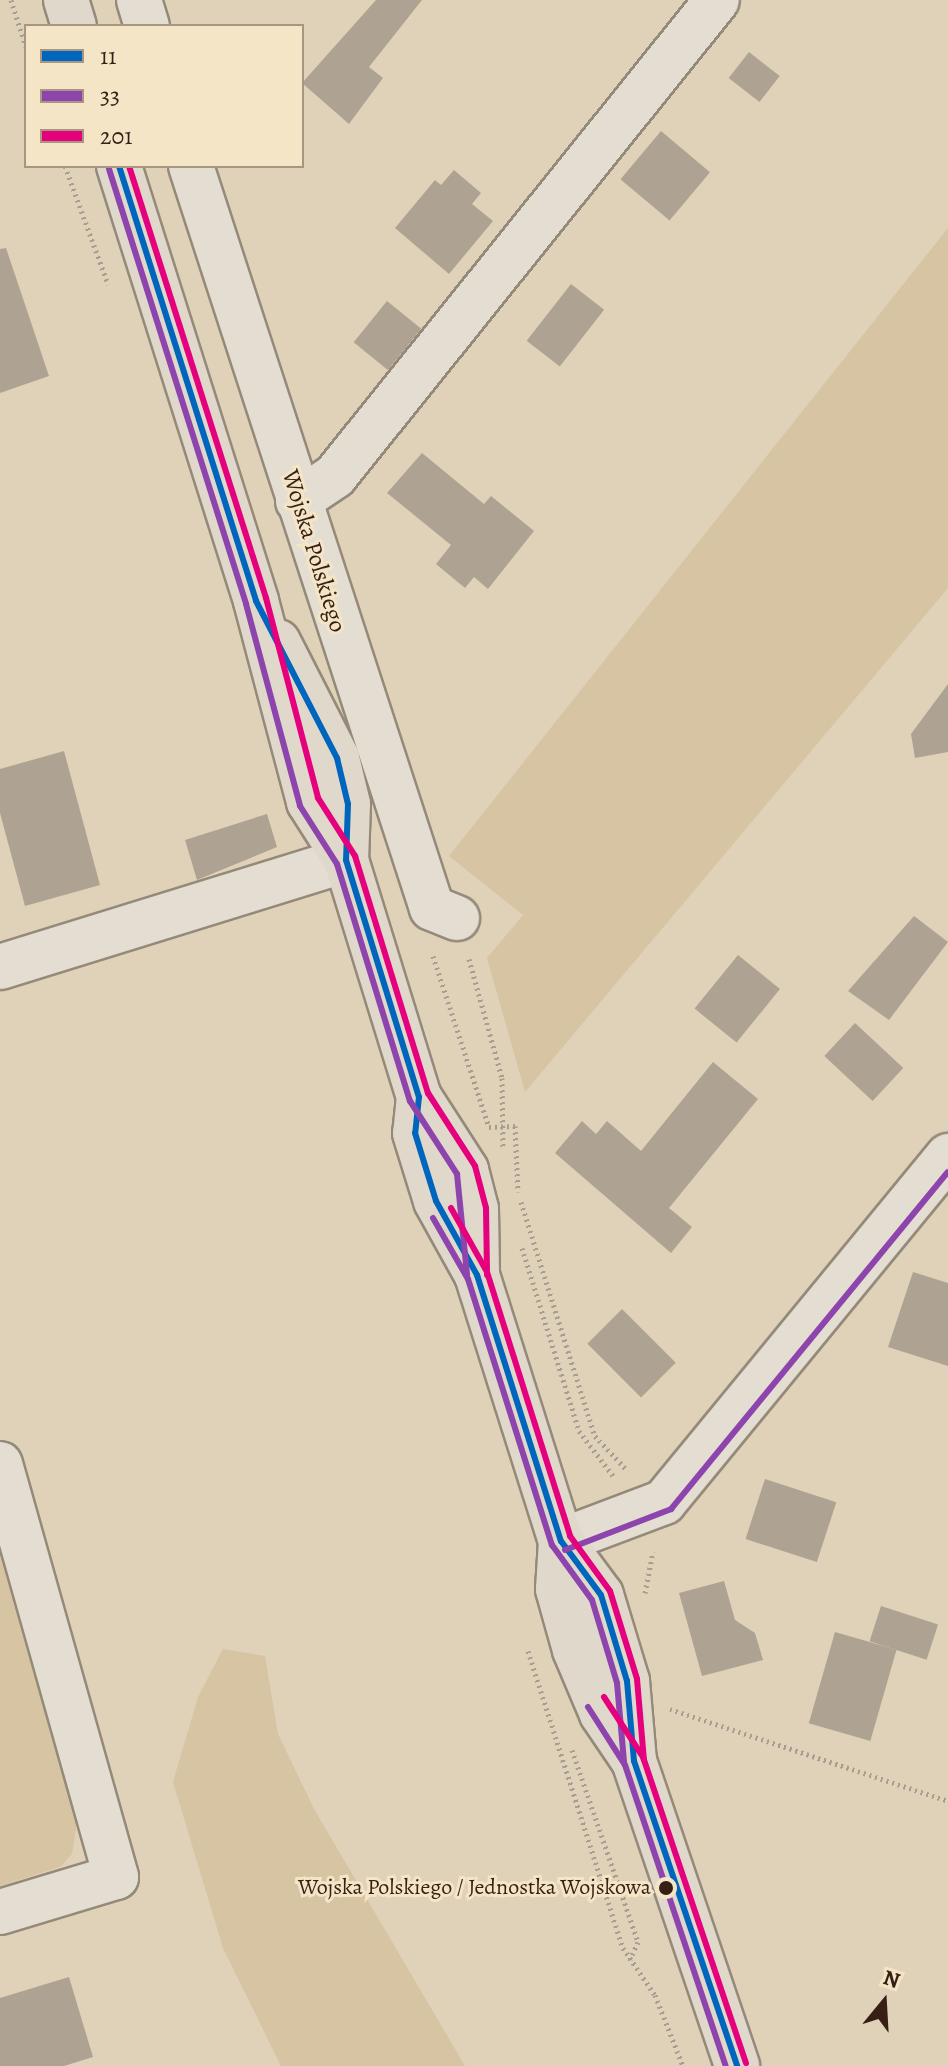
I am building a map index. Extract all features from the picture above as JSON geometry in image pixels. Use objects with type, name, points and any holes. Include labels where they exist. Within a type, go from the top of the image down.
[{"type":"main road","points":[[66,0],[73,24]]},
{"type":"main road","points":[[120,168],[256,601],[309,802],[346,860],[419,1097],[415,1133],[436,1201],[477,1275],[561,1541],[558,1589],[575,1650],[602,1714],[634,1761],[737,2066]]},
{"type":"street","points":[[139,0],[146,24]]},
{"type":"street","points":[[298,501],[335,476],[717,0]]},
{"type":"street","name":"Wojska Polskiego","points":[[192,168],[432,908],[457,918]]},
{"type":"street","points":[[0,967],[346,860]]},
{"type":"street","points":[[561,1541],[629,1520],[672,1494],[948,1156]]},
{"type":"street","points":[[0,1464],[116,1877],[0,1912]]},
{"type":"path","points":[[11,0],[24,41]]},
{"type":"path","points":[[548,1676],[553,1690]]},
{"type":"path","points":[[659,1704],[948,1801]]},
{"type":"path","points":[[567,1734],[638,1942],[630,1960],[655,1995],[683,2066]]},
{"type":"shaded area","points":[[948,228],[948,588],[525,1092],[487,958],[523,915],[449,856]]},
{"type":"shaded area","points":[[0,1524],[79,1810],[72,1854],[60,1867],[0,1886]]},
{"type":"shaded area","points":[[223,1649],[265,1656],[278,1734],[314,1809],[465,2066],[281,2066],[223,1948],[173,1782],[198,1697]]},
{"type":"building","points":[[376,0],[422,0],[369,67],[383,78],[349,124],[304,85],[304,81]]},
{"type":"building","points":[[749,52],[780,76],[759,102],[729,78]]},
{"type":"building","points":[[661,131],[710,172],[670,220],[621,179]]},
{"type":"building","points":[[454,170],[481,193],[472,204],[493,221],[449,274],[395,228],[435,180],[441,185]]},
{"type":"building","points":[[6,248],[49,376],[0,393],[0,249]]},
{"type":"building","points":[[571,284],[604,310],[560,367],[527,341]]},
{"type":"building","points":[[387,301],[421,329],[388,370],[354,342]]},
{"type":"building","points":[[422,453],[484,504],[491,496],[534,531],[488,589],[474,577],[465,588],[436,564],[451,545],[387,493]]},
{"type":"building","points":[[948,684],[948,752],[915,758],[911,734]]},
{"type":"building","points":[[64,751],[100,885],[25,906],[0,813],[0,769]]},
{"type":"building","points":[[267,814],[277,847],[197,880],[185,840]]},
{"type":"building","points":[[914,916],[948,942],[889,1020],[848,991]]},
{"type":"building","points":[[738,955],[780,989],[737,1043],[695,1009]]},
{"type":"building","points":[[855,1023],[903,1068],[873,1101],[824,1056]]},
{"type":"building","points":[[713,1062],[758,1099],[669,1208],[692,1227],[671,1253],[555,1153],[582,1121],[596,1134],[607,1121],[641,1151]]},
{"type":"building","points":[[913,1272],[948,1283],[948,1366],[888,1347]]},
{"type":"building","points":[[622,1309],[676,1363],[641,1397],[587,1344]]},
{"type":"building","points":[[765,1479],[836,1502],[817,1562],[746,1539]]},
{"type":"building","points":[[724,1581],[735,1620],[755,1633],[763,1660],[702,1676],[679,1593]]},
{"type":"building","points":[[881,1606],[938,1625],[927,1660],[870,1641]]},
{"type":"building","points":[[835,1632],[897,1650],[870,1741],[809,1723]]},
{"type":"building","points":[[69,1977],[93,2057],[64,2066],[0,2066],[0,1998]]},
{"type":"transit line","name":"11","points":[[120,168],[256,601],[337,758],[348,804],[346,860],[419,1097],[415,1133],[436,1201],[477,1275],[561,1541],[601,1595],[627,1681],[634,1761],[737,2066]]},
{"type":"transit line","name":"201","points":[[130,168],[266,598],[318,798],[355,856],[428,1093],[475,1166],[486,1208],[487,1275]]},
{"type":"transit line","name":"33","points":[[109,169],[246,604],[300,806],[337,864],[410,1101],[457,1174],[467,1275]]},
{"type":"transit line","name":"33","points":[[565,1550],[671,1509],[948,1172]]},
{"type":"transit line","name":"201","points":[[451,1208],[487,1272],[570,1536],[610,1591],[637,1679],[644,1760]]},
{"type":"transit line","name":"33","points":[[433,1218],[468,1279],[552,1545],[592,1600],[617,1683],[624,1762]]},
{"type":"transit line","name":"201","points":[[604,1697],[643,1757],[746,2063]]},
{"type":"transit line","name":"33","points":[[588,1707],[625,1765],[726,2066]]},
{"type":"place","name":"Wojska Polskiego / Jednostka Wojskowa","points":[[666,1888]]}]
